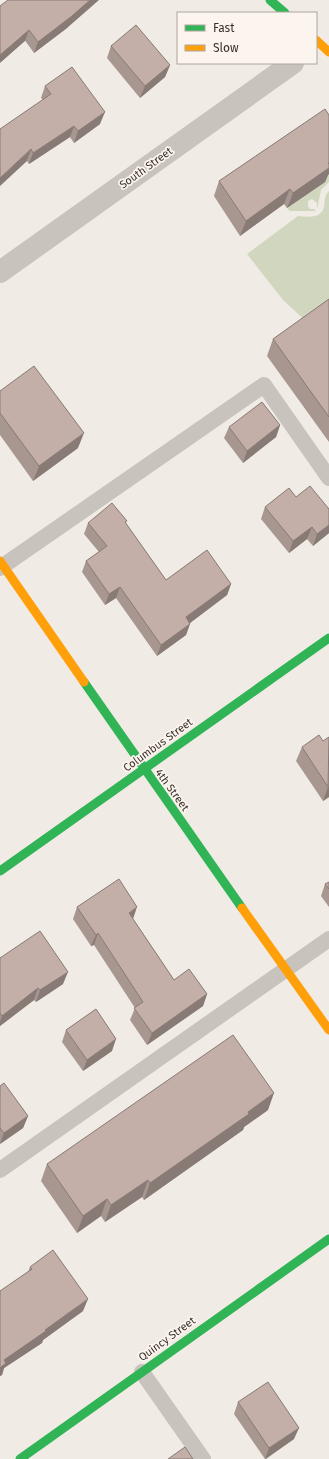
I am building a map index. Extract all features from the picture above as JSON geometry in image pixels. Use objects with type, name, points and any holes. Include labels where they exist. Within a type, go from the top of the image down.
[{"type":"street","points":[[270,0],[284,12]]},
{"type":"street","points":[[286,0],[290,12]]},
{"type":"street","name":"South Street","points":[[0,272],[292,64]]},
{"type":"street","name":"4th Street","points":[[1,565],[144,770],[329,1030]]},
{"type":"street","name":"Columbus Street","points":[[0,871],[329,638]]},
{"type":"street","name":"Quincy Street","points":[[20,1459],[329,1239]]},
{"type":"lane","points":[[1,565],[264,384],[329,478]]},
{"type":"lane","points":[[0,1170],[329,939]]},
{"type":"lane","points":[[142,1372],[203,1459]]},
{"type":"green space","points":[[329,174],[329,182],[321,190],[317,209],[317,203],[312,199],[308,201],[308,206],[310,209],[314,209],[316,211],[290,211],[287,208],[307,194]]},
{"type":"green space","points":[[329,191],[329,311],[310,325],[283,300],[247,254],[298,216],[306,217],[320,214],[324,207],[325,196]]},
{"type":"building","points":[[8,0],[90,0],[38,42],[29,30],[0,55],[0,6]]},
{"type":"building","points":[[136,25],[170,65],[145,86],[111,46]]},
{"type":"building","points":[[72,67],[105,112],[78,131],[74,126],[33,153],[31,149],[0,178],[0,129],[51,94],[45,86]]},
{"type":"building","points":[[325,109],[329,115],[329,168],[293,193],[290,189],[246,221],[219,181]]},
{"type":"building","points":[[329,299],[329,417],[273,339]]},
{"type":"building","points":[[34,366],[84,433],[39,466],[0,413],[0,391]]},
{"type":"building","points":[[262,402],[280,425],[247,451],[229,427]]},
{"type":"building","points":[[310,486],[329,509],[329,525],[317,534],[312,527],[293,541],[265,507],[289,488],[296,497]]},
{"type":"building","points":[[112,503],[127,521],[125,522],[166,580],[207,550],[231,584],[186,617],[190,624],[161,645],[120,587],[109,594],[86,561],[107,546],[88,523]]},
{"type":"building","points":[[319,735],[323,741],[329,737],[328,787],[302,747]]},
{"type":"building","points":[[119,879],[137,907],[129,913],[174,980],[189,969],[207,994],[152,1033],[134,1008],[143,1002],[98,933],[96,935],[77,907]]},
{"type":"building","points":[[329,882],[329,889],[325,884]]},
{"type":"building","points":[[40,931],[68,972],[40,990],[38,988],[2,1016],[0,1013],[0,958]]},
{"type":"building","points":[[96,1009],[116,1039],[87,1060],[66,1030]]},
{"type":"building","points":[[233,1035],[274,1093],[248,1112],[249,1114],[150,1183],[148,1180],[111,1205],[107,1199],[83,1216],[47,1164]]},
{"type":"building","points":[[4,1083],[28,1116],[4,1133],[0,1128],[0,1086]]},
{"type":"building","points":[[53,1250],[88,1299],[45,1330],[46,1331],[4,1360],[6,1363],[0,1368],[0,1291],[32,1269],[30,1267]]},
{"type":"building","points":[[268,1382],[299,1428],[269,1448],[238,1402]]},
{"type":"building","points":[[185,1447],[193,1459],[168,1459]]},
{"type":"traffic: fast","points":[[270,0],[284,12]]},
{"type":"traffic: fast","points":[[0,871],[329,638]]},
{"type":"traffic: fast","points":[[84,682],[242,908]]},
{"type":"traffic: fast","points":[[20,1459],[329,1239]]},
{"type":"traffic: slow","points":[[317,41],[329,52]]},
{"type":"traffic: slow","points":[[0,561],[84,682]]},
{"type":"traffic: slow","points":[[242,908],[329,1030]]}]
